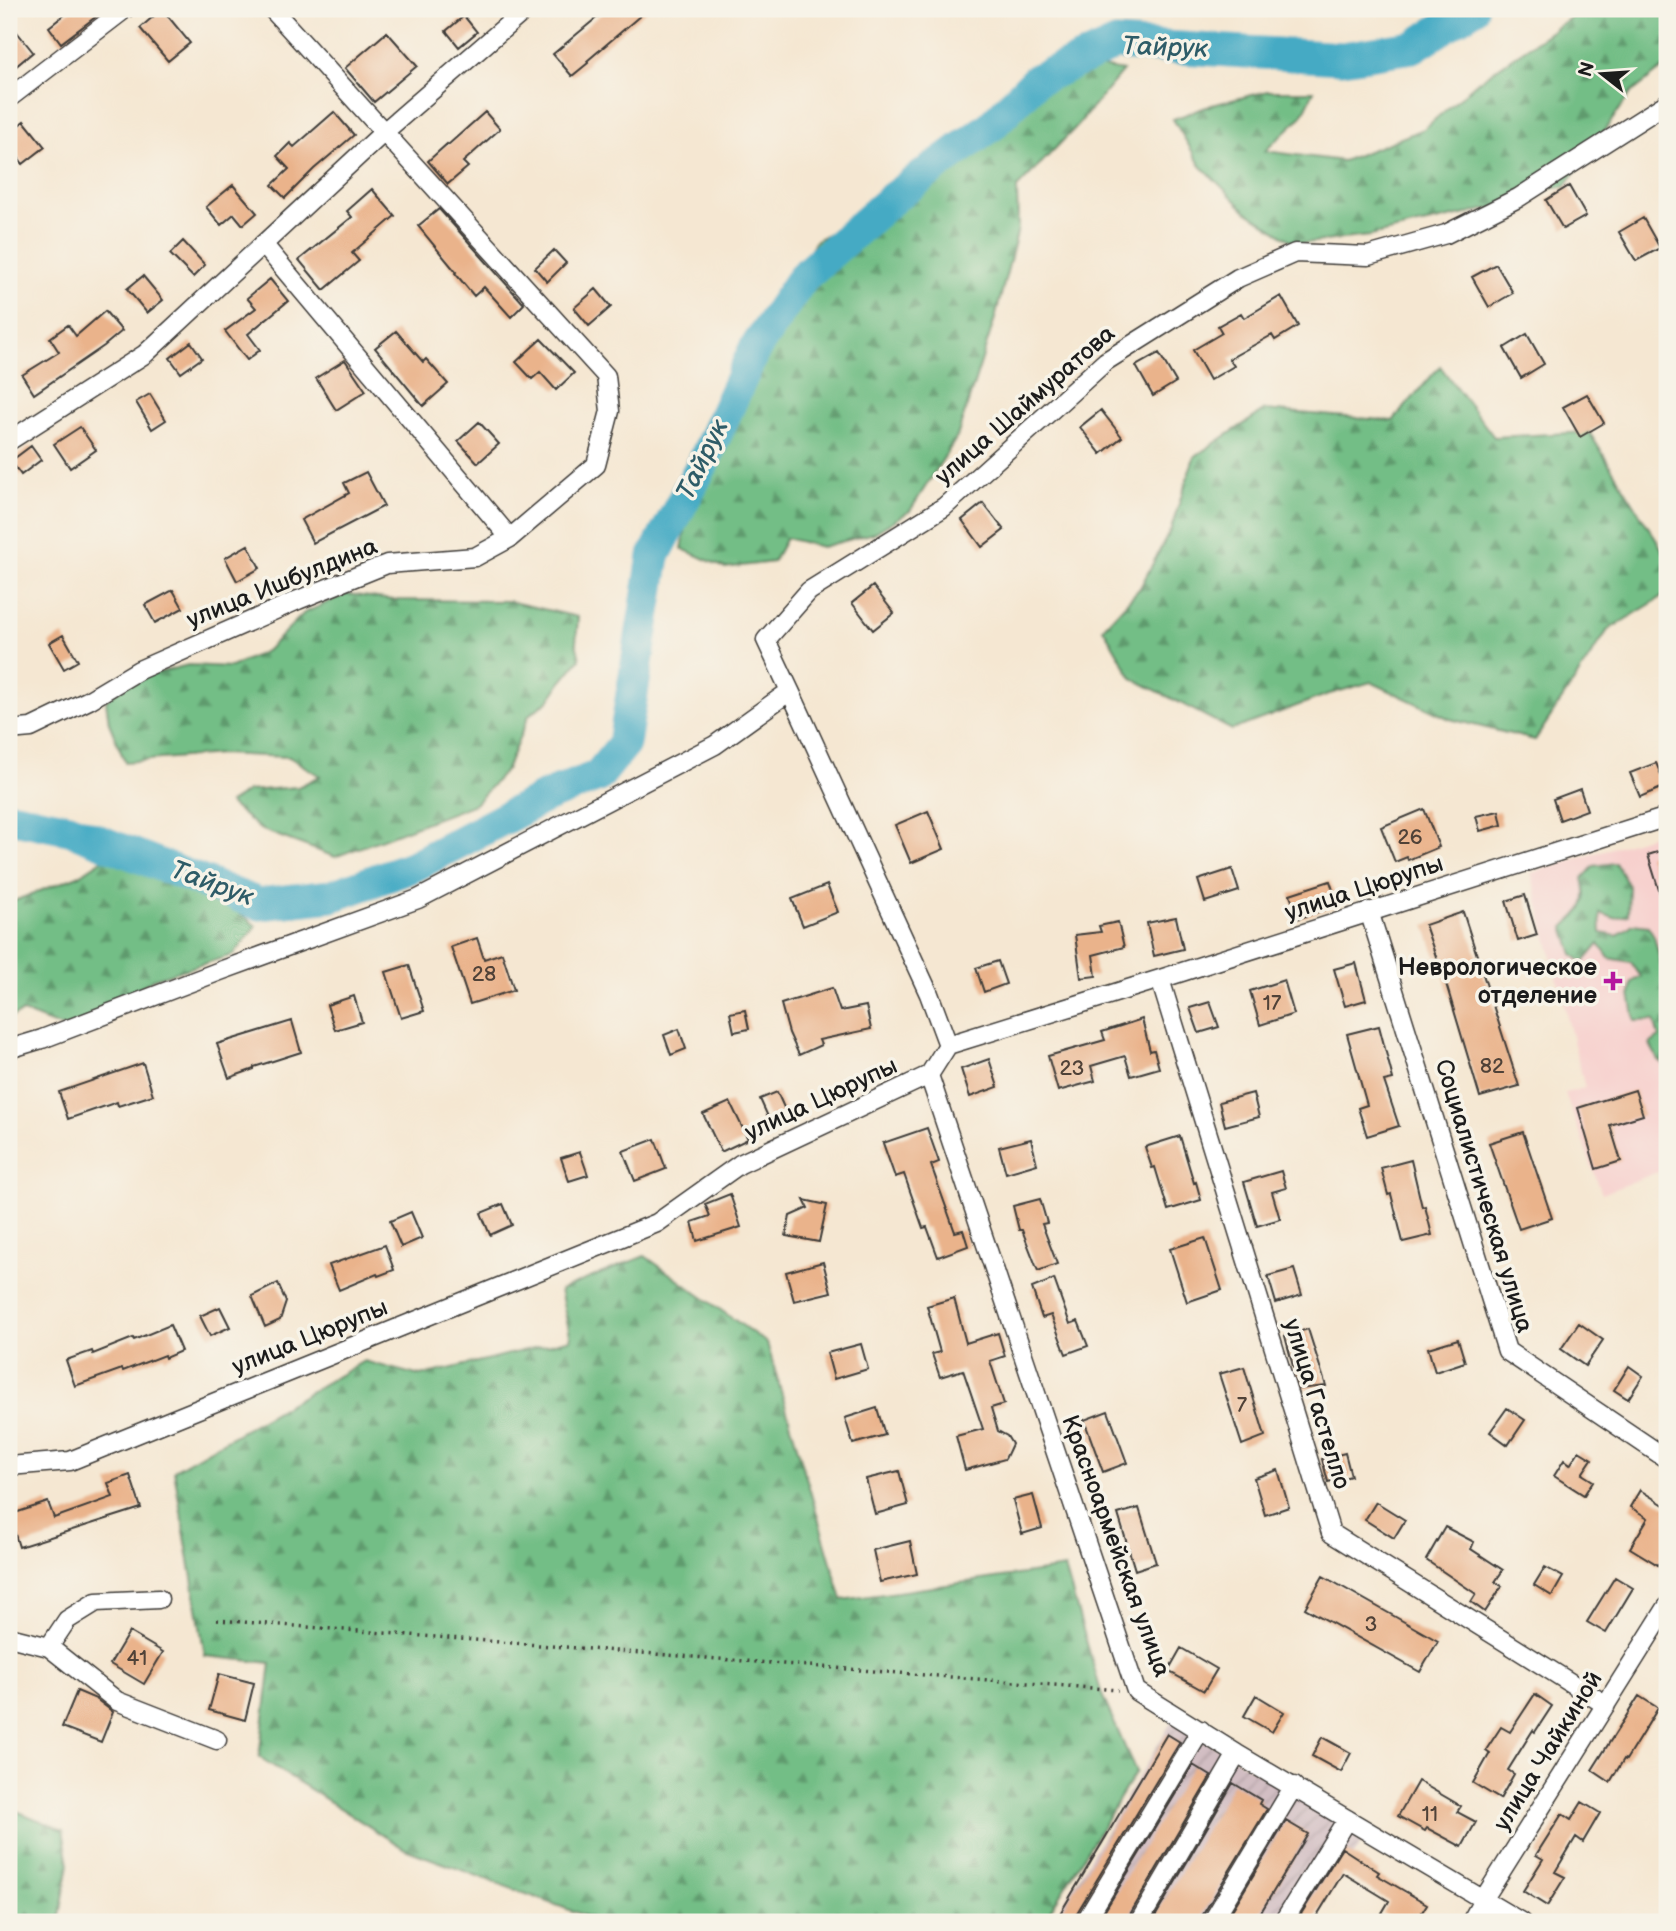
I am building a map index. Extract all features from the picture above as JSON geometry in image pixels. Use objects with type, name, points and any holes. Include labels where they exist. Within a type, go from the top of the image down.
[{"type":"street","points":[[9,98],[125,9]]},
{"type":"street","points":[[272,9],[384,132]]},
{"type":"street","points":[[9,440],[145,354],[384,132],[526,9]]},
{"type":"street","name":"улица Шаймуратова","points":[[790,691],[766,640],[809,591],[944,507],[1106,361],[1238,278],[1295,253],[1368,256],[1446,234],[1518,198],[1667,103]]},
{"type":"street","name":"улица Ишбулдина","points":[[9,730],[31,728],[89,700],[139,670],[387,564],[474,557],[510,538],[596,465],[610,411],[606,376],[384,132]]},
{"type":"street","points":[[263,244],[510,538]]},
{"type":"street","points":[[9,1049],[43,1039],[418,899],[715,745],[790,691],[929,994],[948,1045]]},
{"type":"street","name":"улица Цюрупы","points":[[9,1466],[70,1461],[657,1223],[740,1164],[929,1075],[948,1045],[1667,817]]},
{"type":"street","name":"Социалистическая улица","points":[[1369,911],[1507,1351],[1667,1458]]},
{"type":"street","name":"улица Гастелло","points":[[1160,979],[1331,1532],[1606,1705]]},
{"type":"street","name":"Красноармейская улица","points":[[929,1075],[1136,1691],[1521,1922]]},
{"type":"street","points":[[49,1647],[67,1620],[96,1602],[159,1599]]},
{"type":"street","name":"улица Чайкиной","points":[[1471,1922],[1667,1607]]},
{"type":"street","points":[[9,1637],[49,1647],[117,1701],[217,1740]]},
{"type":"street","points":[[1085,1922],[1201,1730]]},
{"type":"street","points":[[1139,1922],[1237,1754]]},
{"type":"street","points":[[1212,1922],[1294,1786]]},
{"type":"street","points":[[1283,1922],[1348,1819]]},
{"type":"path","points":[[217,1620],[1136,1691]]},
{"type":"shaded area","name":"Неврологическое отделение","points":[[1667,831],[1667,1168],[1602,1194],[1565,1093],[1585,1088],[1531,873]]},
{"type":"shaded area","points":[[1172,1721],[1365,1837],[1313,1922],[1052,1922]]},
{"type":"green space","points":[[1583,9],[1667,9],[1667,65],[1631,93],[1565,187],[1540,188],[1497,207],[1370,236],[1296,244],[1246,211],[1201,166],[1173,119],[1212,105],[1268,91],[1314,91],[1302,116],[1265,151],[1343,161],[1424,129],[1479,81]]},
{"type":"green space","points":[[1090,65],[1123,71],[1076,127],[1017,188],[1018,229],[996,315],[957,437],[910,511],[874,533],[822,547],[786,538],[773,562],[725,568],[682,549],[690,503],[727,431],[767,338],[816,240],[910,194],[985,148],[1030,95]]},
{"type":"green space","points":[[1440,366],[1494,437],[1589,432],[1667,557],[1667,594],[1608,630],[1535,740],[1450,719],[1371,682],[1326,695],[1232,730],[1132,678],[1103,628],[1140,588],[1171,529],[1194,457],[1265,410],[1393,421]]},
{"type":"green space","points":[[346,594],[393,600],[508,601],[578,617],[576,643],[580,659],[549,700],[529,715],[506,770],[475,804],[335,857],[260,829],[229,803],[248,791],[298,787],[320,776],[289,757],[220,754],[125,762],[109,723],[106,701],[129,680],[188,665],[231,667],[266,651],[304,613]]},
{"type":"green space","points":[[108,856],[222,898],[256,926],[233,955],[153,979],[103,1012],[69,1030],[23,1012],[9,1018],[9,903],[78,876]]},
{"type":"green space","points":[[1615,863],[1629,886],[1628,915],[1614,918],[1600,913],[1601,933],[1617,936],[1633,924],[1648,926],[1654,936],[1667,989],[1667,1067],[1658,1060],[1650,1044],[1659,1037],[1654,1020],[1635,1021],[1630,994],[1632,982],[1641,977],[1631,962],[1609,958],[1599,944],[1583,963],[1573,954],[1564,927],[1576,916],[1585,901],[1583,878],[1594,866]]},
{"type":"green space","points":[[645,1256],[767,1343],[842,1600],[1065,1568],[1102,1695],[1136,1772],[1043,1922],[602,1922],[405,1849],[259,1757],[271,1663],[205,1656],[174,1470],[364,1361],[420,1376],[571,1339],[560,1290]]},
{"type":"green space","points":[[9,1808],[63,1830],[69,1864],[59,1922],[9,1922]]},
{"type":"building","points":[[72,9],[106,9],[61,43],[49,27]]},
{"type":"building","points":[[162,9],[190,43],[168,61],[140,28]]},
{"type":"building","points":[[607,9],[648,9],[572,76],[553,54]]},
{"type":"building","points":[[464,16],[477,32],[459,47],[446,31]]},
{"type":"building","points":[[9,22],[33,52],[9,72]]},
{"type":"building","points":[[387,32],[417,66],[374,102],[345,68]]},
{"type":"building","points":[[334,112],[354,135],[285,198],[272,185],[289,169],[277,156],[290,143],[294,147]]},
{"type":"building","points":[[485,112],[500,129],[463,162],[468,167],[448,184],[428,161]]},
{"type":"building","points":[[24,121],[45,147],[23,164],[9,145],[9,133]]},
{"type":"building","points":[[233,185],[257,213],[243,225],[234,214],[221,225],[206,207]]},
{"type":"building","points":[[1569,186],[1586,216],[1563,229],[1546,200]]},
{"type":"building","points":[[372,189],[395,216],[352,253],[359,261],[324,290],[299,260],[352,217],[347,211]]},
{"type":"building","points":[[439,209],[524,304],[511,317],[484,287],[474,296],[418,226]]},
{"type":"building","points":[[1643,218],[1660,248],[1636,261],[1619,232]]},
{"type":"building","points":[[183,241],[205,265],[193,277],[170,254]]},
{"type":"building","points":[[554,250],[566,263],[547,282],[535,268]]},
{"type":"building","points":[[1496,264],[1513,293],[1489,307],[1472,277]]},
{"type":"building","points":[[143,276],[163,300],[147,313],[127,289]]},
{"type":"building","points":[[270,279],[288,301],[248,334],[260,350],[247,360],[225,331],[256,308],[247,298]]},
{"type":"building","points":[[596,289],[611,307],[589,326],[574,308]]},
{"type":"building","points":[[1281,296],[1298,326],[1275,340],[1272,335],[1229,359],[1234,366],[1210,380],[1193,350],[1222,333],[1218,326],[1241,313],[1244,318]]},
{"type":"building","points":[[105,311],[122,331],[34,394],[22,375],[59,352],[50,338],[68,325],[76,336]]},
{"type":"building","points":[[396,331],[423,362],[426,359],[448,384],[423,406],[375,348]]},
{"type":"building","points":[[1527,334],[1544,364],[1521,378],[1504,348]]},
{"type":"building","points":[[541,339],[574,373],[556,390],[540,372],[532,379],[516,362]]},
{"type":"building","points":[[191,342],[202,358],[181,373],[170,358]]},
{"type":"building","points":[[1159,353],[1176,382],[1153,396],[1136,366]]},
{"type":"building","points":[[345,360],[366,391],[336,410],[316,378]]},
{"type":"building","points":[[150,394],[166,420],[152,429],[136,402]]},
{"type":"building","points":[[1587,394],[1604,423],[1580,437],[1563,407]]},
{"type":"building","points":[[1101,410],[1122,437],[1101,454],[1080,427]]},
{"type":"building","points":[[479,422],[499,444],[478,463],[458,441]]},
{"type":"building","points":[[80,427],[96,450],[70,468],[54,444]]},
{"type":"building","points":[[31,446],[41,460],[21,475],[11,461]]},
{"type":"building","points":[[366,472],[384,506],[313,543],[301,520],[349,493],[344,483]]},
{"type":"building","points":[[983,503],[1004,530],[982,547],[962,520]]},
{"type":"building","points":[[248,545],[260,568],[237,581],[225,558]]},
{"type":"building","points":[[873,586],[894,613],[873,630],[852,603]]},
{"type":"building","points":[[173,590],[183,608],[155,623],[145,605]]},
{"type":"building","points":[[63,635],[78,661],[64,669],[49,643]]},
{"type":"building","points":[[1656,763],[1666,786],[1640,797],[1630,773]]},
{"type":"building","points":[[1580,789],[1587,810],[1560,820],[1553,799]]},
{"type":"building","points":[[1424,809],[1439,847],[1408,860],[1407,857],[1395,862],[1381,827]]},
{"type":"building","points":[[928,811],[944,849],[911,863],[895,825]]},
{"type":"building","points":[[1499,811],[1502,825],[1480,831],[1476,816]]},
{"type":"building","points":[[1667,849],[1667,906],[1664,906],[1648,855]]},
{"type":"building","points":[[1232,869],[1239,891],[1205,902],[1198,880]]},
{"type":"building","points":[[1330,881],[1338,905],[1297,919],[1290,894]]},
{"type":"building","points":[[827,885],[838,912],[803,926],[792,899]]},
{"type":"building","points":[[1525,895],[1537,935],[1518,941],[1506,901]]},
{"type":"building","points":[[1463,912],[1519,1086],[1480,1097],[1441,967],[1425,925]]},
{"type":"building","points":[[1176,917],[1183,949],[1154,956],[1147,923]]},
{"type":"building","points":[[1118,922],[1124,947],[1093,955],[1096,976],[1081,978],[1075,935],[1101,932],[1099,926]]},
{"type":"building","points":[[477,938],[484,959],[502,953],[514,990],[470,1004],[451,947]]},
{"type":"building","points":[[998,961],[1006,984],[984,992],[976,968]]},
{"type":"building","points":[[1356,963],[1366,1000],[1345,1006],[1334,969]]},
{"type":"building","points":[[409,965],[424,1011],[401,1018],[386,972]]},
{"type":"building","points":[[1284,980],[1294,1014],[1260,1025],[1250,991]]},
{"type":"building","points":[[832,988],[840,1011],[866,1006],[871,1029],[819,1040],[821,1045],[799,1055],[789,1033],[781,1004]]},
{"type":"building","points":[[354,996],[362,1022],[335,1030],[327,1005]]},
{"type":"building","points":[[1210,1002],[1219,1027],[1199,1033],[1190,1008]]},
{"type":"building","points":[[745,1010],[749,1029],[734,1032],[730,1013]]},
{"type":"building","points":[[1142,1019],[1150,1051],[1154,1050],[1159,1068],[1131,1076],[1125,1056],[1091,1066],[1095,1081],[1058,1091],[1048,1056],[1105,1040],[1102,1032]]},
{"type":"building","points":[[292,1021],[301,1052],[229,1078],[217,1044]]},
{"type":"building","points":[[1379,1026],[1393,1079],[1384,1081],[1399,1126],[1367,1136],[1358,1108],[1367,1105],[1347,1034]]},
{"type":"building","points":[[679,1029],[686,1049],[671,1055],[664,1035]]},
{"type":"building","points":[[989,1059],[998,1087],[970,1097],[961,1069]]},
{"type":"building","points":[[143,1063],[153,1095],[118,1106],[117,1102],[68,1119],[59,1092]]},
{"type":"building","points":[[1635,1090],[1643,1115],[1610,1125],[1621,1161],[1596,1169],[1578,1108]]},
{"type":"building","points":[[777,1092],[790,1121],[773,1128],[760,1099]]},
{"type":"building","points":[[1253,1093],[1259,1117],[1225,1126],[1219,1102]]},
{"type":"building","points":[[730,1102],[748,1139],[721,1152],[703,1114]]},
{"type":"building","points":[[927,1128],[939,1162],[931,1165],[955,1232],[963,1230],[968,1246],[938,1257],[927,1227],[923,1228],[904,1174],[895,1177],[883,1143]]},
{"type":"building","points":[[1523,1132],[1552,1218],[1519,1229],[1489,1143]]},
{"type":"building","points":[[1180,1136],[1201,1200],[1168,1210],[1155,1167],[1152,1168],[1145,1147]]},
{"type":"building","points":[[655,1139],[666,1169],[635,1181],[623,1151]]},
{"type":"building","points":[[1031,1139],[1037,1164],[1006,1173],[999,1147]]},
{"type":"building","points":[[580,1152],[588,1175],[569,1181],[561,1158]]},
{"type":"building","points":[[1411,1160],[1432,1235],[1403,1242],[1391,1194],[1388,1195],[1381,1168]]},
{"type":"building","points":[[1281,1171],[1286,1188],[1272,1192],[1280,1219],[1257,1226],[1244,1182]]},
{"type":"building","points":[[730,1194],[741,1227],[697,1241],[692,1222],[710,1216],[705,1204]]},
{"type":"building","points":[[1040,1199],[1047,1223],[1042,1224],[1057,1264],[1038,1271],[1022,1230],[1019,1230],[1013,1206]]},
{"type":"building","points":[[804,1200],[827,1205],[819,1242],[786,1236],[790,1216],[808,1208]]},
{"type":"building","points":[[503,1204],[512,1225],[490,1235],[481,1213]]},
{"type":"building","points":[[411,1212],[422,1238],[401,1247],[390,1221]]},
{"type":"building","points":[[1205,1238],[1222,1290],[1187,1302],[1170,1249]]},
{"type":"building","points":[[385,1245],[394,1270],[339,1290],[329,1265]]},
{"type":"building","points":[[823,1262],[831,1292],[794,1301],[786,1272]]},
{"type":"building","points":[[1294,1269],[1302,1295],[1276,1303],[1268,1276]]},
{"type":"building","points":[[1054,1279],[1070,1324],[1078,1321],[1088,1346],[1066,1354],[1051,1315],[1042,1318],[1032,1288]]},
{"type":"building","points":[[278,1283],[286,1302],[280,1320],[265,1327],[252,1296]]},
{"type":"building","points":[[954,1298],[966,1343],[998,1333],[1005,1356],[990,1361],[1004,1404],[991,1408],[998,1431],[1007,1436],[1012,1444],[1005,1459],[965,1470],[956,1436],[983,1429],[963,1370],[940,1377],[932,1354],[940,1352],[927,1306]]},
{"type":"building","points":[[220,1307],[230,1327],[210,1336],[200,1316]]},
{"type":"building","points":[[1579,1323],[1603,1340],[1585,1366],[1561,1349]]},
{"type":"building","points":[[170,1325],[181,1351],[75,1386],[66,1360],[92,1351],[93,1354]]},
{"type":"building","points":[[1308,1329],[1326,1386],[1299,1389],[1285,1336]]},
{"type":"building","points":[[1458,1339],[1465,1362],[1435,1372],[1428,1348]]},
{"type":"building","points":[[861,1344],[868,1369],[834,1379],[827,1353]]},
{"type":"building","points":[[1629,1366],[1643,1376],[1628,1399],[1614,1390]]},
{"type":"building","points":[[1244,1367],[1265,1436],[1242,1445],[1219,1374]]},
{"type":"building","points":[[877,1408],[885,1435],[853,1444],[845,1418]]},
{"type":"building","points":[[1507,1408],[1525,1420],[1508,1445],[1490,1432]]},
{"type":"building","points":[[1108,1411],[1127,1463],[1103,1472],[1084,1420]]},
{"type":"building","points":[[1579,1451],[1592,1459],[1582,1474],[1593,1481],[1584,1495],[1554,1476],[1564,1460],[1570,1465]]},
{"type":"building","points":[[1345,1453],[1351,1476],[1328,1482],[1322,1459]]},
{"type":"building","points":[[1278,1470],[1289,1507],[1265,1515],[1254,1478]]},
{"type":"building","points":[[899,1471],[908,1505],[875,1514],[866,1479]]},
{"type":"building","points":[[130,1475],[141,1508],[19,1547],[9,1515],[48,1502],[54,1518],[113,1497],[108,1483]]},
{"type":"building","points":[[1640,1490],[1667,1507],[1667,1549],[1658,1565],[1630,1548],[1648,1518],[1630,1507]]},
{"type":"building","points":[[1033,1495],[1042,1528],[1022,1534],[1013,1500]]},
{"type":"building","points":[[1376,1502],[1405,1520],[1394,1538],[1365,1520]]},
{"type":"building","points":[[1139,1508],[1156,1563],[1135,1570],[1118,1514]]},
{"type":"building","points":[[1445,1527],[1474,1542],[1471,1549],[1503,1570],[1495,1582],[1502,1586],[1485,1612],[1471,1602],[1476,1594],[1426,1560]]},
{"type":"building","points":[[910,1541],[917,1574],[880,1582],[873,1550]]},
{"type":"building","points":[[1545,1567],[1563,1577],[1552,1596],[1534,1585]]},
{"type":"building","points":[[1323,1576],[1438,1641],[1420,1672],[1305,1608]]},
{"type":"building","points":[[1615,1577],[1633,1588],[1606,1633],[1587,1622]]},
{"type":"building","points":[[129,1632],[163,1652],[144,1684],[110,1664]]},
{"type":"building","points":[[1181,1648],[1217,1669],[1204,1691],[1168,1671]]},
{"type":"building","points":[[219,1674],[254,1683],[245,1720],[209,1710]]},
{"type":"building","points":[[77,1691],[96,1699],[113,1712],[101,1742],[62,1727]]},
{"type":"building","points":[[1535,1694],[1552,1706],[1508,1770],[1514,1774],[1500,1799],[1473,1783],[1490,1753],[1486,1750],[1501,1727],[1510,1732]]},
{"type":"building","points":[[1256,1695],[1284,1712],[1272,1732],[1244,1716]]},
{"type":"building","points":[[1639,1696],[1658,1708],[1610,1782],[1592,1770]]},
{"type":"building","points":[[1167,1734],[1180,1742],[1075,1916],[1074,1922],[1055,1922]]},
{"type":"building","points":[[1322,1737],[1351,1753],[1341,1772],[1312,1756]]},
{"type":"building","points":[[1193,1765],[1211,1776],[1128,1922],[1098,1922]]},
{"type":"building","points":[[1418,1781],[1461,1806],[1457,1812],[1476,1822],[1462,1847],[1398,1816]]},
{"type":"building","points":[[1233,1783],[1261,1800],[1259,1804],[1267,1809],[1202,1916],[1201,1922],[1152,1922]]},
{"type":"building","points":[[1582,1802],[1600,1813],[1583,1842],[1576,1837],[1555,1872],[1565,1877],[1547,1906],[1523,1891],[1543,1859],[1536,1855],[1562,1814],[1571,1820]]},
{"type":"building","points":[[1286,1821],[1308,1834],[1255,1922],[1225,1922]]},
{"type":"building","points":[[1342,1848],[1379,1872],[1377,1875],[1427,1904],[1416,1922],[1398,1922],[1382,1913],[1389,1901],[1343,1873],[1313,1922],[1296,1922]]},
{"type":"waterway","name":"Тайрук","points":[[9,817],[69,829],[259,904],[332,896],[414,866],[545,797],[598,776],[624,744],[654,556],[703,463],[754,350],[803,277],[894,197],[991,126],[1036,80],[1116,44],[1342,58],[1413,47],[1472,9]]},
{"type":"place","name":"Неврологическое отделение","points":[[1613,981]]}]
